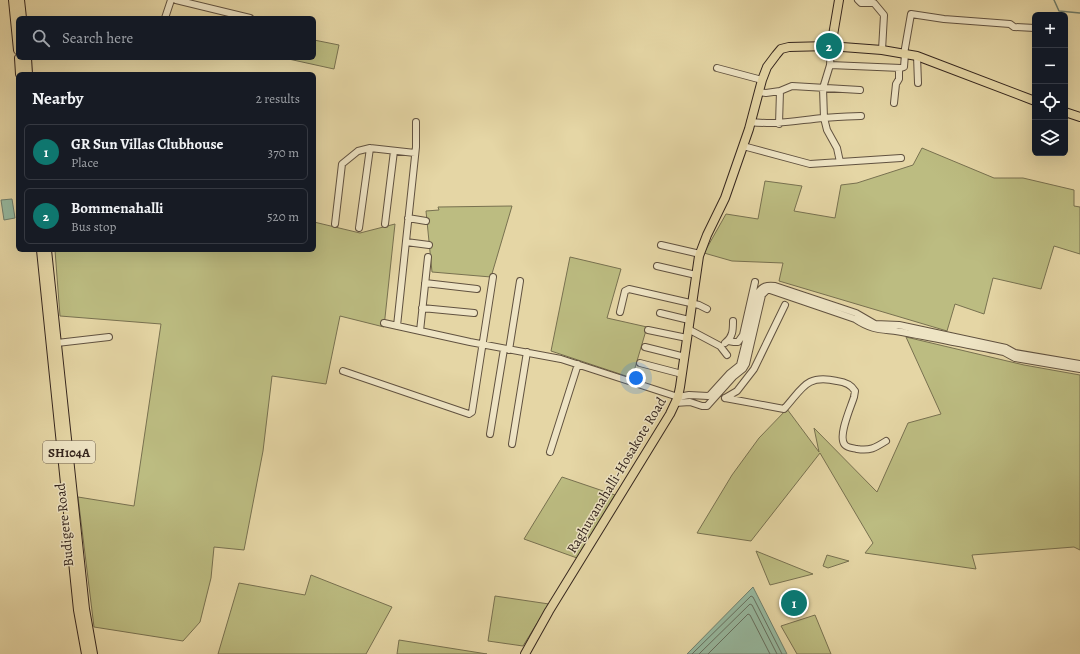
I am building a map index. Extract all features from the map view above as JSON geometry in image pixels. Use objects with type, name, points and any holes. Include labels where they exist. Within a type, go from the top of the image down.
[{"type":"main road","points":[[13,0],[16,30]]},
{"type":"main road","points":[[20,0],[22,16]]},
{"type":"main road","points":[[832,46],[839,0]]},
{"type":"main road","name":"Raghuvanahalli-Hosakote Road","points":[[524,654],[670,414],[676,400],[685,357],[691,303],[700,254],[707,235],[725,198],[743,146],[767,67],[781,49],[789,47],[832,46],[882,50],[917,56],[1032,100]]},
{"type":"main road","points":[[19,60],[20,72]]},
{"type":"main road","points":[[27,60],[28,72]]},
{"type":"main road","points":[[1068,113],[1080,117]]},
{"type":"main road","name":"Budigere Road","points":[[41,252],[51,323],[57,343],[85,608],[93,654]]},
{"type":"main road","name":"Budigere Road","points":[[47,252],[51,323],[78,610],[86,654]]},
{"type":"street","points":[[166,16],[170,0]]},
{"type":"street","points":[[176,0],[242,16]]},
{"type":"street","points":[[858,0],[861,3],[874,3],[884,15],[882,50]]},
{"type":"street","points":[[830,65],[899,68],[904,66],[904,54],[910,14],[944,19],[1010,24],[1019,27],[1032,28]]},
{"type":"street","points":[[832,46],[830,65],[823,88],[824,118],[827,130],[837,148],[840,162]]},
{"type":"street","points":[[917,56],[918,83]]},
{"type":"street","points":[[717,68],[762,80]]},
{"type":"street","points":[[894,103],[896,84],[899,79],[899,68]]},
{"type":"street","points":[[759,92],[766,93],[780,91],[792,86],[860,90]]},
{"type":"street","points":[[779,124],[780,91]]},
{"type":"street","points":[[750,122],[779,124],[824,118],[862,116]]},
{"type":"street","points":[[397,326],[415,153],[416,122]]},
{"type":"street","points":[[743,146],[810,164],[901,158]]},
{"type":"street","points":[[335,224],[342,164],[358,151],[370,148],[415,153]]},
{"type":"street","points":[[359,228],[370,148]]},
{"type":"street","points":[[385,224],[394,151]]},
{"type":"street","points":[[408,218],[426,221]]},
{"type":"street","points":[[406,242],[429,245]]},
{"type":"street","points":[[662,245],[700,254]]},
{"type":"street","points":[[420,331],[428,257]]},
{"type":"street","points":[[658,266],[696,275]]},
{"type":"street","points":[[343,371],[469,414],[472,412],[493,277]]},
{"type":"street","points":[[490,434],[520,281]]},
{"type":"street","points":[[728,340],[738,342],[743,335],[755,282]]},
{"type":"street","points":[[425,283],[477,289]]},
{"type":"street","points":[[620,312],[625,291],[628,289],[699,305],[707,309]]},
{"type":"street","points":[[384,323],[561,359],[676,400],[702,406],[707,406],[713,395],[745,366],[764,289],[856,316],[863,324],[874,329],[897,331],[1006,348],[1015,354],[1080,364]]},
{"type":"street","points":[[725,398],[737,391],[754,369],[785,305]]},
{"type":"street","points":[[422,308],[474,313]]},
{"type":"street","points":[[660,313],[688,324],[720,346],[727,355]]},
{"type":"street","points":[[720,346],[728,340],[733,333],[733,321]]},
{"type":"street","points":[[648,330],[687,338]]},
{"type":"street","points":[[57,343],[109,337]]},
{"type":"street","points":[[957,340],[1005,352],[1015,358],[1080,369]]},
{"type":"street","points":[[645,346],[685,357]]},
{"type":"street","points":[[512,444],[527,352]]},
{"type":"street","points":[[640,363],[682,374]]},
{"type":"street","points":[[550,452],[578,364]]},
{"type":"street","points":[[676,400],[689,395],[713,395],[784,408],[808,383],[814,379],[826,378],[849,385],[854,392],[854,397],[842,440],[845,445],[850,448],[866,450],[876,448],[886,441]]},
{"type":"shaded area","points":[[316,40],[339,45],[334,69],[293,60],[316,60]]},
{"type":"shaded area","points":[[922,148],[994,178],[1023,178],[1074,190],[1074,206],[1080,207],[1080,254],[1054,246],[1041,289],[993,278],[984,314],[955,304],[947,331],[779,281],[783,263],[732,261],[704,253],[726,214],[758,219],[765,181],[802,186],[794,211],[835,218],[841,185],[857,183],[913,165]]},
{"type":"shaded area","points":[[512,206],[491,277],[432,272],[426,211],[439,210],[438,207]]},
{"type":"shaded area","points":[[316,222],[360,233],[395,224],[384,327],[340,316],[326,384],[272,376],[263,451],[244,550],[214,547],[211,578],[200,622],[183,641],[94,627],[78,497],[134,506],[161,324],[60,316],[55,252],[316,252]]},
{"type":"shaded area","points":[[570,257],[621,269],[607,318],[647,327],[632,378],[551,351]]},
{"type":"shaded area","points":[[906,337],[1024,365],[1080,375],[1080,550],[1074,547],[972,555],[976,569],[865,553],[873,543],[820,453],[751,541],[697,533],[732,475],[759,438],[787,409],[819,452],[814,428],[877,492],[908,423],[941,414]]},
{"type":"shaded area","points":[[562,477],[615,495],[577,558],[524,539]]},
{"type":"shaded area","points":[[756,551],[813,574],[770,585]]},
{"type":"shaded area","points":[[827,555],[849,561],[828,568],[823,566]]},
{"type":"shaded area","points":[[311,575],[392,607],[366,654],[218,654],[239,583],[305,595]]},
{"type":"shaded area","points":[[495,596],[549,604],[523,646],[488,641]]},
{"type":"shaded area","points":[[815,615],[831,654],[797,654],[781,626]]},
{"type":"shaded area","points":[[399,640],[487,654],[397,654]]},
{"type":"water","points":[[12,199],[15,218],[4,220],[1,200]]},
{"type":"water","points":[[753,587],[787,654],[687,654]]},
{"type":"waterway","points":[[1054,0],[1059,11],[1080,13]]},
{"type":"place","name":"Bommenahalli","points":[[829,46]]},
{"type":"place","name":"GR Sun Villas Clubhouse","points":[[794,603]]}]
